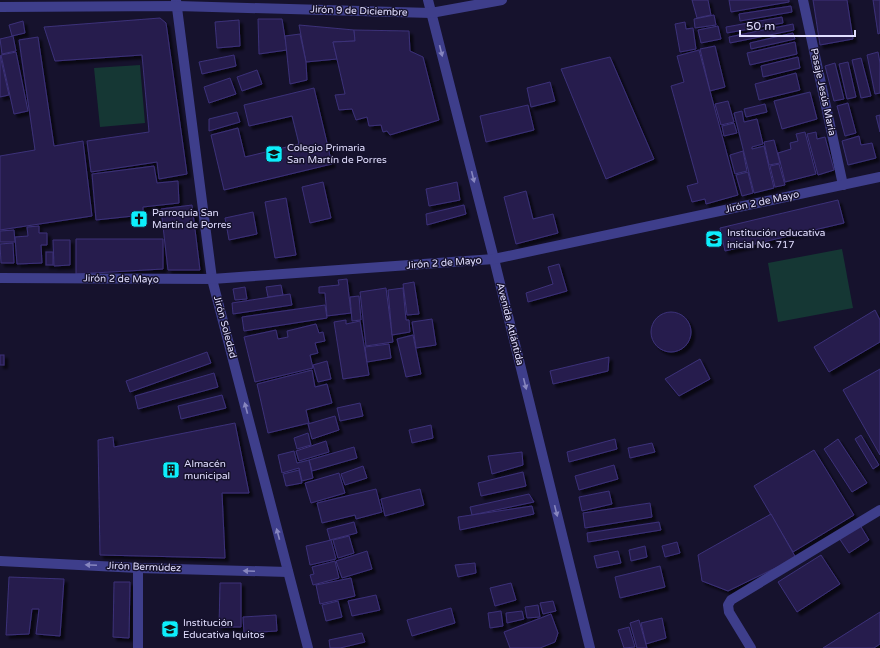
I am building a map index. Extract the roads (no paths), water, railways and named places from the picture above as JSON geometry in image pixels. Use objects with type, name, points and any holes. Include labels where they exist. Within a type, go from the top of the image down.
[{"type":"street","name":"Avenida Atlántida","points":[[428,0],[494,259],[590,648]]},
{"type":"street","name":"Jirón 9 de Diciembre","points":[[0,7],[176,3],[431,13],[502,0]]},
{"type":"street","name":"Pasaje Jesús María","points":[[803,0],[843,185]]},
{"type":"street","name":"Jirón Soledad","points":[[176,3],[212,279],[308,648]]},
{"type":"street","name":"Jirón 2 de Mayo","points":[[0,278],[212,279],[494,259],[880,177]]},
{"type":"street","points":[[751,648],[729,612],[728,605],[731,600],[880,510]]},
{"type":"street","name":"Jirón Bermúdez","points":[[0,561],[138,568],[288,572]]},
{"type":"street","points":[[138,568],[138,648]]},
{"type":"place","name":"Colegio Primaria San Martín de Porres","points":[[274,154]]},
{"type":"place","name":"Parroquia San Martín de Porres","points":[[139,219]]},
{"type":"place","name":"Institución educativa inicial No. 717","points":[[714,239]]},
{"type":"place","name":"Almacén municipal","points":[[171,470]]},
{"type":"place","name":"Institución Educativa Iquitos","points":[[170,629]]}]
